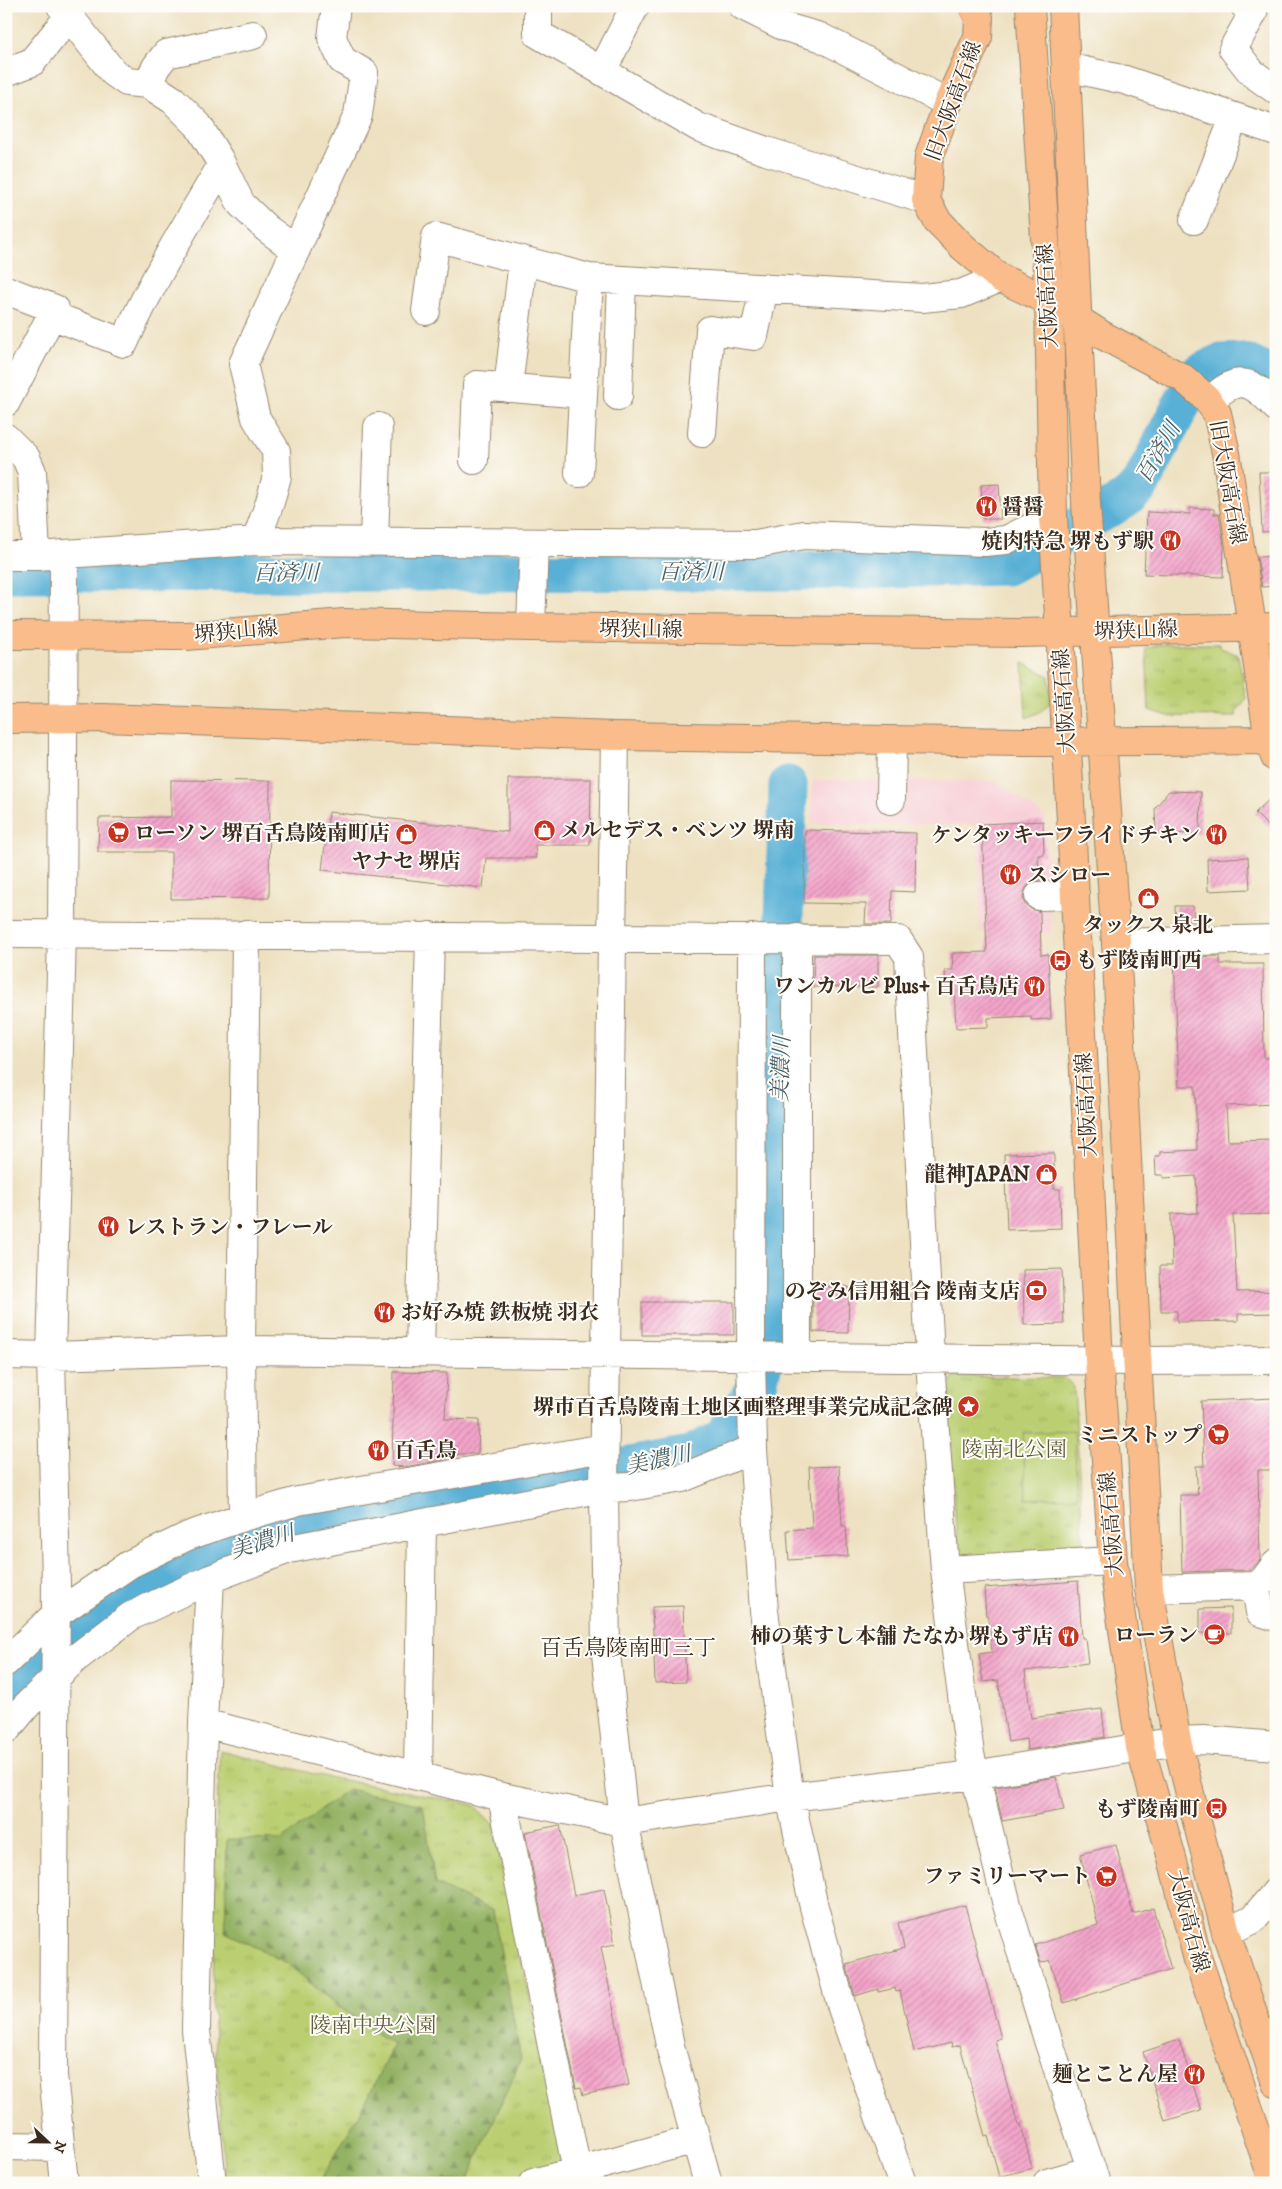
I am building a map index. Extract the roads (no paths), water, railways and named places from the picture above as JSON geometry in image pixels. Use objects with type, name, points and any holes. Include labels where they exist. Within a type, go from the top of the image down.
[{"type":"main road","name":"旧大阪高石線","points":[[973,6],[978,18],[978,37],[948,103],[929,157],[926,200],[937,220],[963,247],[1000,278],[1049,301],[1078,321],[1184,378],[1208,400],[1217,413],[1232,452],[1264,627],[1274,746]]},
{"type":"main road","name":"大阪高石線","points":[[1030,6],[1049,301],[1053,517],[1059,633],[1067,740],[1099,1360],[1113,1561],[1140,1747],[1172,1858],[1198,1960],[1274,2183]]},
{"type":"main road","name":"大阪高石線","points":[[1063,6],[1086,503],[1104,741],[1104,783],[1116,943],[1149,1589],[1176,1741],[1226,1932],[1276,2083]]},
{"type":"main road","name":"堺狭山線","points":[[6,635],[186,636],[344,623],[531,628],[1059,633],[1264,627]]},
{"type":"main road","points":[[6,719],[63,718],[615,736],[892,740],[1067,740],[1274,746]]},
{"type":"street","points":[[256,540],[277,476],[276,451],[256,418],[243,364],[358,115],[364,73],[342,60],[332,38],[336,6]]},
{"type":"street","points":[[538,6],[538,34],[698,127],[766,151],[926,200]]},
{"type":"street","points":[[602,71],[635,6]]},
{"type":"street","points":[[743,6],[785,27],[820,37],[948,103]]},
{"type":"street","points":[[1245,6],[1253,13],[1233,48],[1252,73],[1276,90]]},
{"type":"street","points":[[6,72],[32,62],[65,11],[113,72],[127,82],[148,84],[173,100],[198,126],[222,165],[241,204],[266,228],[296,250]]},
{"type":"street","points":[[148,84],[156,67],[166,54],[253,35]]},
{"type":"street","points":[[1066,67],[1126,80],[1276,131]]},
{"type":"street","points":[[1194,220],[1234,118]]},
{"type":"street","points":[[52,315],[124,343],[138,312],[178,238],[222,165]]},
{"type":"street","points":[[426,311],[436,237],[589,278],[922,298],[961,294],[1000,278]]},
{"type":"street","points":[[508,388],[523,261]]},
{"type":"street","points":[[579,473],[589,278]]},
{"type":"street","points":[[618,396],[622,280]]},
{"type":"street","points":[[702,433],[710,330],[754,336],[764,288]]},
{"type":"street","points":[[6,290],[55,309],[6,402]]},
{"type":"street","points":[[1208,400],[1223,388],[1239,383],[1254,386],[1276,407]]},
{"type":"street","points":[[474,460],[477,385],[583,394]]},
{"type":"street","points":[[374,541],[378,427]]},
{"type":"street","points":[[6,438],[26,458],[32,472],[36,556]]},
{"type":"street","points":[[6,556],[36,556],[64,560],[256,540],[374,541],[534,547],[756,544],[804,535],[986,542],[1006,540],[1053,517]]},
{"type":"street","points":[[531,628],[534,547]]},
{"type":"street","points":[[64,560],[62,636],[62,934],[51,1356],[55,1624],[52,2075],[64,2183]]},
{"type":"street","points":[[615,736],[604,1448],[606,1653],[624,1822],[671,2050],[708,2183]]},
{"type":"street","points":[[891,800],[892,740]]},
{"type":"street","points":[[1040,896],[1075,895]]},
{"type":"street","points":[[6,934],[246,934],[898,940],[908,957],[945,1570],[974,1775],[1007,1905],[1048,2040],[1094,2176],[1046,2183]]},
{"type":"street","points":[[243,1517],[241,1350],[246,934]]},
{"type":"street","points":[[420,1352],[430,936]]},
{"type":"street","points":[[758,938],[751,1356],[753,1449],[764,1611],[790,1797],[814,1907],[842,2008],[902,2183]]},
{"type":"street","points":[[794,938],[797,1356]]},
{"type":"street","points":[[1116,943],[1276,939]]},
{"type":"street","points":[[6,1354],[51,1356],[241,1350],[1137,1361],[1276,1360]]},
{"type":"street","points":[[6,1662],[130,1564],[188,1536],[298,1501],[604,1448]]},
{"type":"street","points":[[6,1730],[55,1671],[76,1658],[130,1616],[210,1580],[289,1549],[604,1488],[630,1487],[682,1478],[753,1449]]},
{"type":"street","points":[[418,1776],[422,1524]]},
{"type":"street","points":[[945,1570],[1113,1561]]},
{"type":"street","points":[[1149,1589],[1256,1586],[1264,1580],[1276,1564]]},
{"type":"street","points":[[210,1580],[203,1723],[196,2030],[212,2183]]},
{"type":"street","points":[[1256,1586],[1260,1612],[1276,1616]]},
{"type":"street","points":[[203,1723],[502,1797],[624,1822],[790,1797],[974,1775],[1176,1741],[1204,1740],[1276,1746]]},
{"type":"street","points":[[502,1797],[577,2171]]},
{"type":"street","points":[[1226,1932],[1252,1920],[1276,1892]]},
{"type":"street","points":[[533,2183],[696,2138]]},
{"type":"street","points":[[6,2146],[60,2147]]},
{"type":"waterway","name":"百済川","points":[[6,573],[798,571],[1007,566],[1124,500],[1140,486],[1179,409],[1200,373],[1220,363],[1243,362],[1260,370],[1276,384]]},
{"type":"waterway","name":"美濃川","points":[[6,1689],[84,1625],[139,1588],[196,1561],[244,1543],[354,1516],[690,1455],[722,1439],[758,1384],[772,1326],[788,785]]},
{"type":"place","name":"醤醤","points":[[986,507]]},
{"type":"place","name":"焼肉特急 堺もず駅","points":[[1170,541]]},
{"type":"place","name":"メルセデス・ベンツ 堺南","points":[[544,830]]},
{"type":"place","name":"ローソン 堺百舌鳥陵南町店","points":[[118,833]]},
{"type":"place","name":"ヤナセ 堺店","points":[[406,834]]},
{"type":"place","name":"ケンタッキーフライドチキン","points":[[1216,835]]},
{"type":"place","name":"スシロー","points":[[1011,875]]},
{"type":"place","name":"タックス 泉北","points":[[1148,898]]},
{"type":"place","name":"もず陵南町西","points":[[1060,960]]},
{"type":"place","name":"ワンカルビ Plus+ 百舌鳥店","points":[[1035,986]]},
{"type":"place","name":"龍神JAPAN","points":[[1046,1174]]},
{"type":"place","name":"レストラン・フレール","points":[[109,1227]]},
{"type":"place","name":"のぞみ信用組合 陵南支店","points":[[1036,1291]]},
{"type":"place","name":"お好み焼 鉄板焼 羽衣","points":[[385,1312]]},
{"type":"place","name":"堺市百舌鳥陵南土地区画整理事業完成記念碑","points":[[969,1407]]},
{"type":"place","name":"ミニストップ","points":[[1218,1435]]},
{"type":"place","name":"百舌鳥","points":[[378,1450]]},
{"type":"place","name":"ローラン","points":[[1214,1635]]},
{"type":"place","name":"柿の葉すし本舗 たなか 堺もず店","points":[[1069,1636]]},
{"type":"place","name":"もず陵南町","points":[[1216,1809]]},
{"type":"place","name":"ファミリーマート","points":[[1107,1876]]},
{"type":"place","name":"麺とことん屋","points":[[1194,2074]]},
{"type":"district","name":"百舌鳥陵南町三丁","points":[[628,1647]]},
{"type":"park label","name":"陵南北公園","points":[[1014,1449]]},
{"type":"park label","name":"陵南中央公園","points":[[373,2025]]}]
